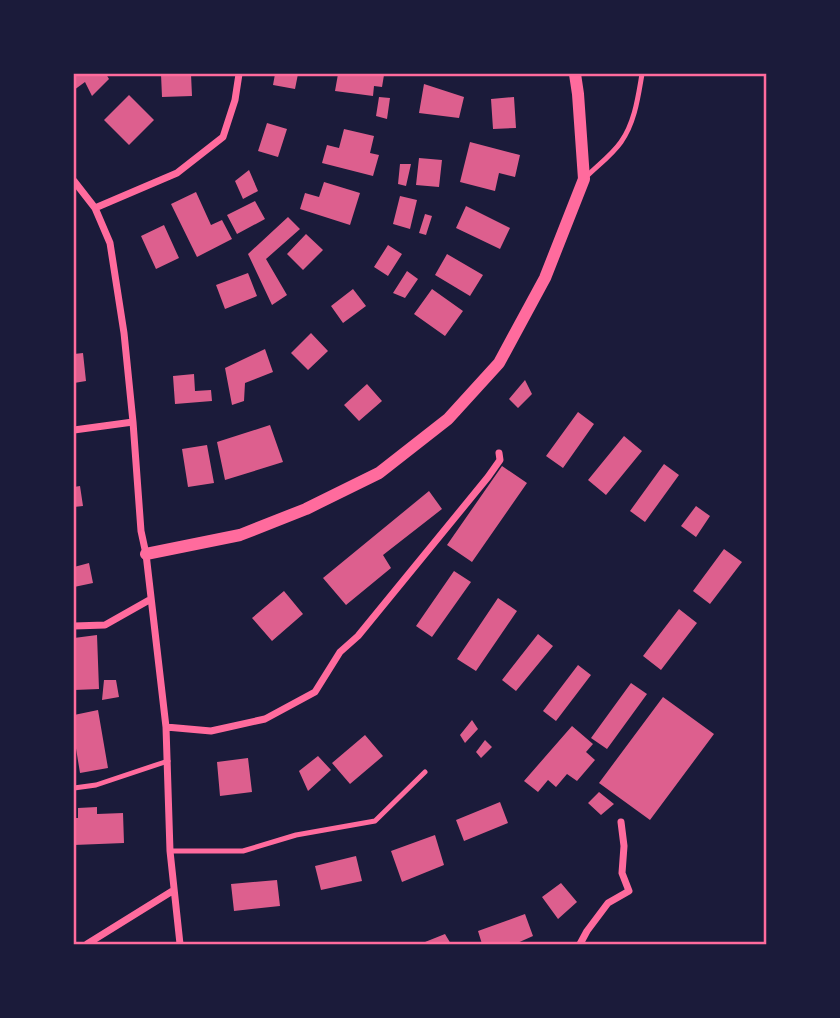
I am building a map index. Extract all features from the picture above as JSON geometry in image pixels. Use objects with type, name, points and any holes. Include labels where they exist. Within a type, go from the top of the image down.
[{"type":"street","points":[[95,208],[177,173],[223,137],[235,100],[239,74]]},
{"type":"street","points":[[146,554],[240,535],[306,509],[379,473],[448,419],[499,363],[544,278],[584,179],[575,74]]},
{"type":"street","points":[[74,181],[95,208],[110,243],[124,333],[141,531],[166,727],[170,850],[180,944]]},
{"type":"street","points":[[74,430],[133,422]]},
{"type":"street","points":[[166,727],[211,731],[265,719],[315,692],[340,653],[358,636],[488,477],[499,460],[499,453]]},
{"type":"street","points":[[74,626],[105,625],[151,598]]},
{"type":"street","points":[[580,944],[608,903],[629,891],[622,873],[624,846],[621,822]]},
{"type":"street","points":[[87,944],[174,890]]},
{"type":"lane","points":[[584,179],[620,144],[631,125],[642,74]]},
{"type":"lane","points":[[74,788],[96,785],[168,761]]},
{"type":"lane","points":[[170,850],[243,851],[296,835],[375,821],[425,772]]},
{"type":"building","points":[[74,74],[106,74],[109,79],[92,96],[85,82],[74,90]]},
{"type":"building","points":[[161,74],[191,74],[192,96],[162,97]]},
{"type":"building","points":[[275,74],[298,74],[295,89],[273,85]]},
{"type":"building","points":[[338,74],[384,75],[382,87],[374,86],[373,96],[335,91]]},
{"type":"building","points":[[424,84],[464,97],[459,118],[419,113]]},
{"type":"building","points":[[129,95],[154,120],[129,145],[104,120]]},
{"type":"building","points":[[379,97],[390,98],[387,119],[376,116]]},
{"type":"building","points":[[514,97],[516,128],[493,129],[491,99]]},
{"type":"building","points":[[267,123],[287,129],[278,157],[258,151]]},
{"type":"building","points":[[344,129],[374,136],[370,153],[379,155],[373,176],[322,163],[327,145],[339,148]]},
{"type":"building","points":[[470,142],[520,155],[515,177],[499,173],[495,191],[460,182]]},
{"type":"building","points":[[419,158],[442,160],[439,187],[416,185]]},
{"type":"building","points":[[400,164],[411,164],[406,186],[398,184]]},
{"type":"building","points":[[249,170],[258,191],[243,199],[235,181]]},
{"type":"building","points":[[324,182],[360,193],[350,225],[300,209],[305,193],[319,197]]},
{"type":"building","points":[[196,192],[211,225],[222,220],[232,239],[197,257],[171,204]]},
{"type":"building","points":[[400,196],[417,200],[410,229],[393,224]]},
{"type":"building","points":[[255,201],[265,219],[237,234],[227,215]]},
{"type":"building","points":[[466,206],[510,228],[500,249],[456,228]]},
{"type":"building","points":[[425,214],[432,216],[426,235],[419,233]]},
{"type":"building","points":[[288,217],[300,229],[266,259],[287,295],[272,305],[248,254]]},
{"type":"building","points":[[164,225],[179,258],[156,269],[141,236]]},
{"type":"building","points":[[306,234],[323,250],[303,270],[287,254]]},
{"type":"building","points":[[388,245],[402,254],[388,276],[374,267]]},
{"type":"building","points":[[447,254],[483,275],[470,296],[435,275]]},
{"type":"building","points":[[407,271],[418,279],[405,298],[393,293]]},
{"type":"building","points":[[248,273],[257,296],[225,309],[216,285]]},
{"type":"building","points":[[353,289],[366,306],[343,323],[331,306]]},
{"type":"building","points":[[432,289],[463,311],[445,336],[414,314]]},
{"type":"building","points":[[311,333],[328,351],[308,370],[291,353]]},
{"type":"building","points":[[265,349],[273,372],[245,383],[244,401],[232,405],[225,368]]},
{"type":"building","points":[[83,353],[86,381],[74,383],[74,354]]},
{"type":"building","points":[[194,374],[195,391],[211,390],[212,401],[175,404],[173,376]]},
{"type":"building","points":[[525,380],[532,394],[518,408],[509,399]]},
{"type":"building","points":[[367,384],[382,401],[359,421],[344,405]]},
{"type":"building","points":[[578,412],[594,424],[563,468],[546,456]]},
{"type":"building","points":[[270,425],[283,462],[225,480],[217,442]]},
{"type":"building","points":[[624,436],[642,451],[606,495],[588,480]]},
{"type":"building","points":[[207,445],[214,483],[188,487],[182,449]]},
{"type":"building","points":[[664,464],[679,475],[645,522],[630,511]]},
{"type":"building","points":[[502,466],[527,483],[472,562],[447,545]]},
{"type":"building","points":[[80,486],[83,506],[74,507],[74,487]]},
{"type":"building","points":[[429,491],[442,509],[383,555],[391,568],[346,605],[323,578]]},
{"type":"building","points":[[696,506],[710,516],[696,537],[681,526]]},
{"type":"building","points":[[724,549],[742,562],[710,604],[693,591]]},
{"type":"building","points":[[89,563],[93,583],[74,587],[74,567]]},
{"type":"building","points":[[454,571],[471,582],[432,637],[416,626]]},
{"type":"building","points":[[284,591],[303,614],[272,641],[252,618]]},
{"type":"building","points":[[498,598],[517,611],[476,671],[457,659]]},
{"type":"building","points":[[679,609],[697,623],[661,670],[643,656]]},
{"type":"building","points":[[538,634],[553,646],[516,691],[502,680]]},
{"type":"building","points":[[97,635],[99,689],[74,690],[74,638]]},
{"type":"building","points":[[578,665],[591,675],[556,721],[543,711]]},
{"type":"building","points":[[104,680],[116,680],[119,697],[102,700]]},
{"type":"building","points":[[631,683],[647,694],[607,749],[591,738]]},
{"type":"building","points":[[663,697],[714,734],[650,820],[599,783]]},
{"type":"building","points":[[98,710],[108,768],[80,773],[74,736],[74,715]]},
{"type":"building","points":[[472,720],[478,729],[465,743],[460,735]]},
{"type":"building","points":[[572,726],[593,744],[586,752],[595,760],[577,781],[567,774],[556,787],[548,780],[538,792],[524,781]]},
{"type":"building","points":[[365,735],[383,756],[350,784],[332,763]]},
{"type":"building","points":[[485,740],[492,747],[481,758],[476,752]]},
{"type":"building","points":[[318,756],[331,770],[308,791],[299,771]]},
{"type":"building","points":[[248,758],[252,792],[220,796],[217,762]]},
{"type":"building","points":[[599,792],[614,804],[601,815],[588,803]]},
{"type":"building","points":[[500,802],[508,823],[464,841],[456,820]]},
{"type":"building","points":[[97,807],[97,814],[123,813],[124,843],[74,845],[74,818],[78,818],[78,808]]},
{"type":"building","points":[[435,835],[444,865],[402,882],[391,851]]},
{"type":"building","points":[[356,856],[362,881],[321,890],[315,866]]},
{"type":"building","points":[[277,880],[280,906],[234,911],[231,884]]},
{"type":"building","points":[[561,883],[577,902],[558,919],[542,897]]},
{"type":"building","points":[[525,914],[533,936],[515,944],[482,944],[478,931]]},
{"type":"building","points":[[445,934],[451,944],[420,944]]}]
